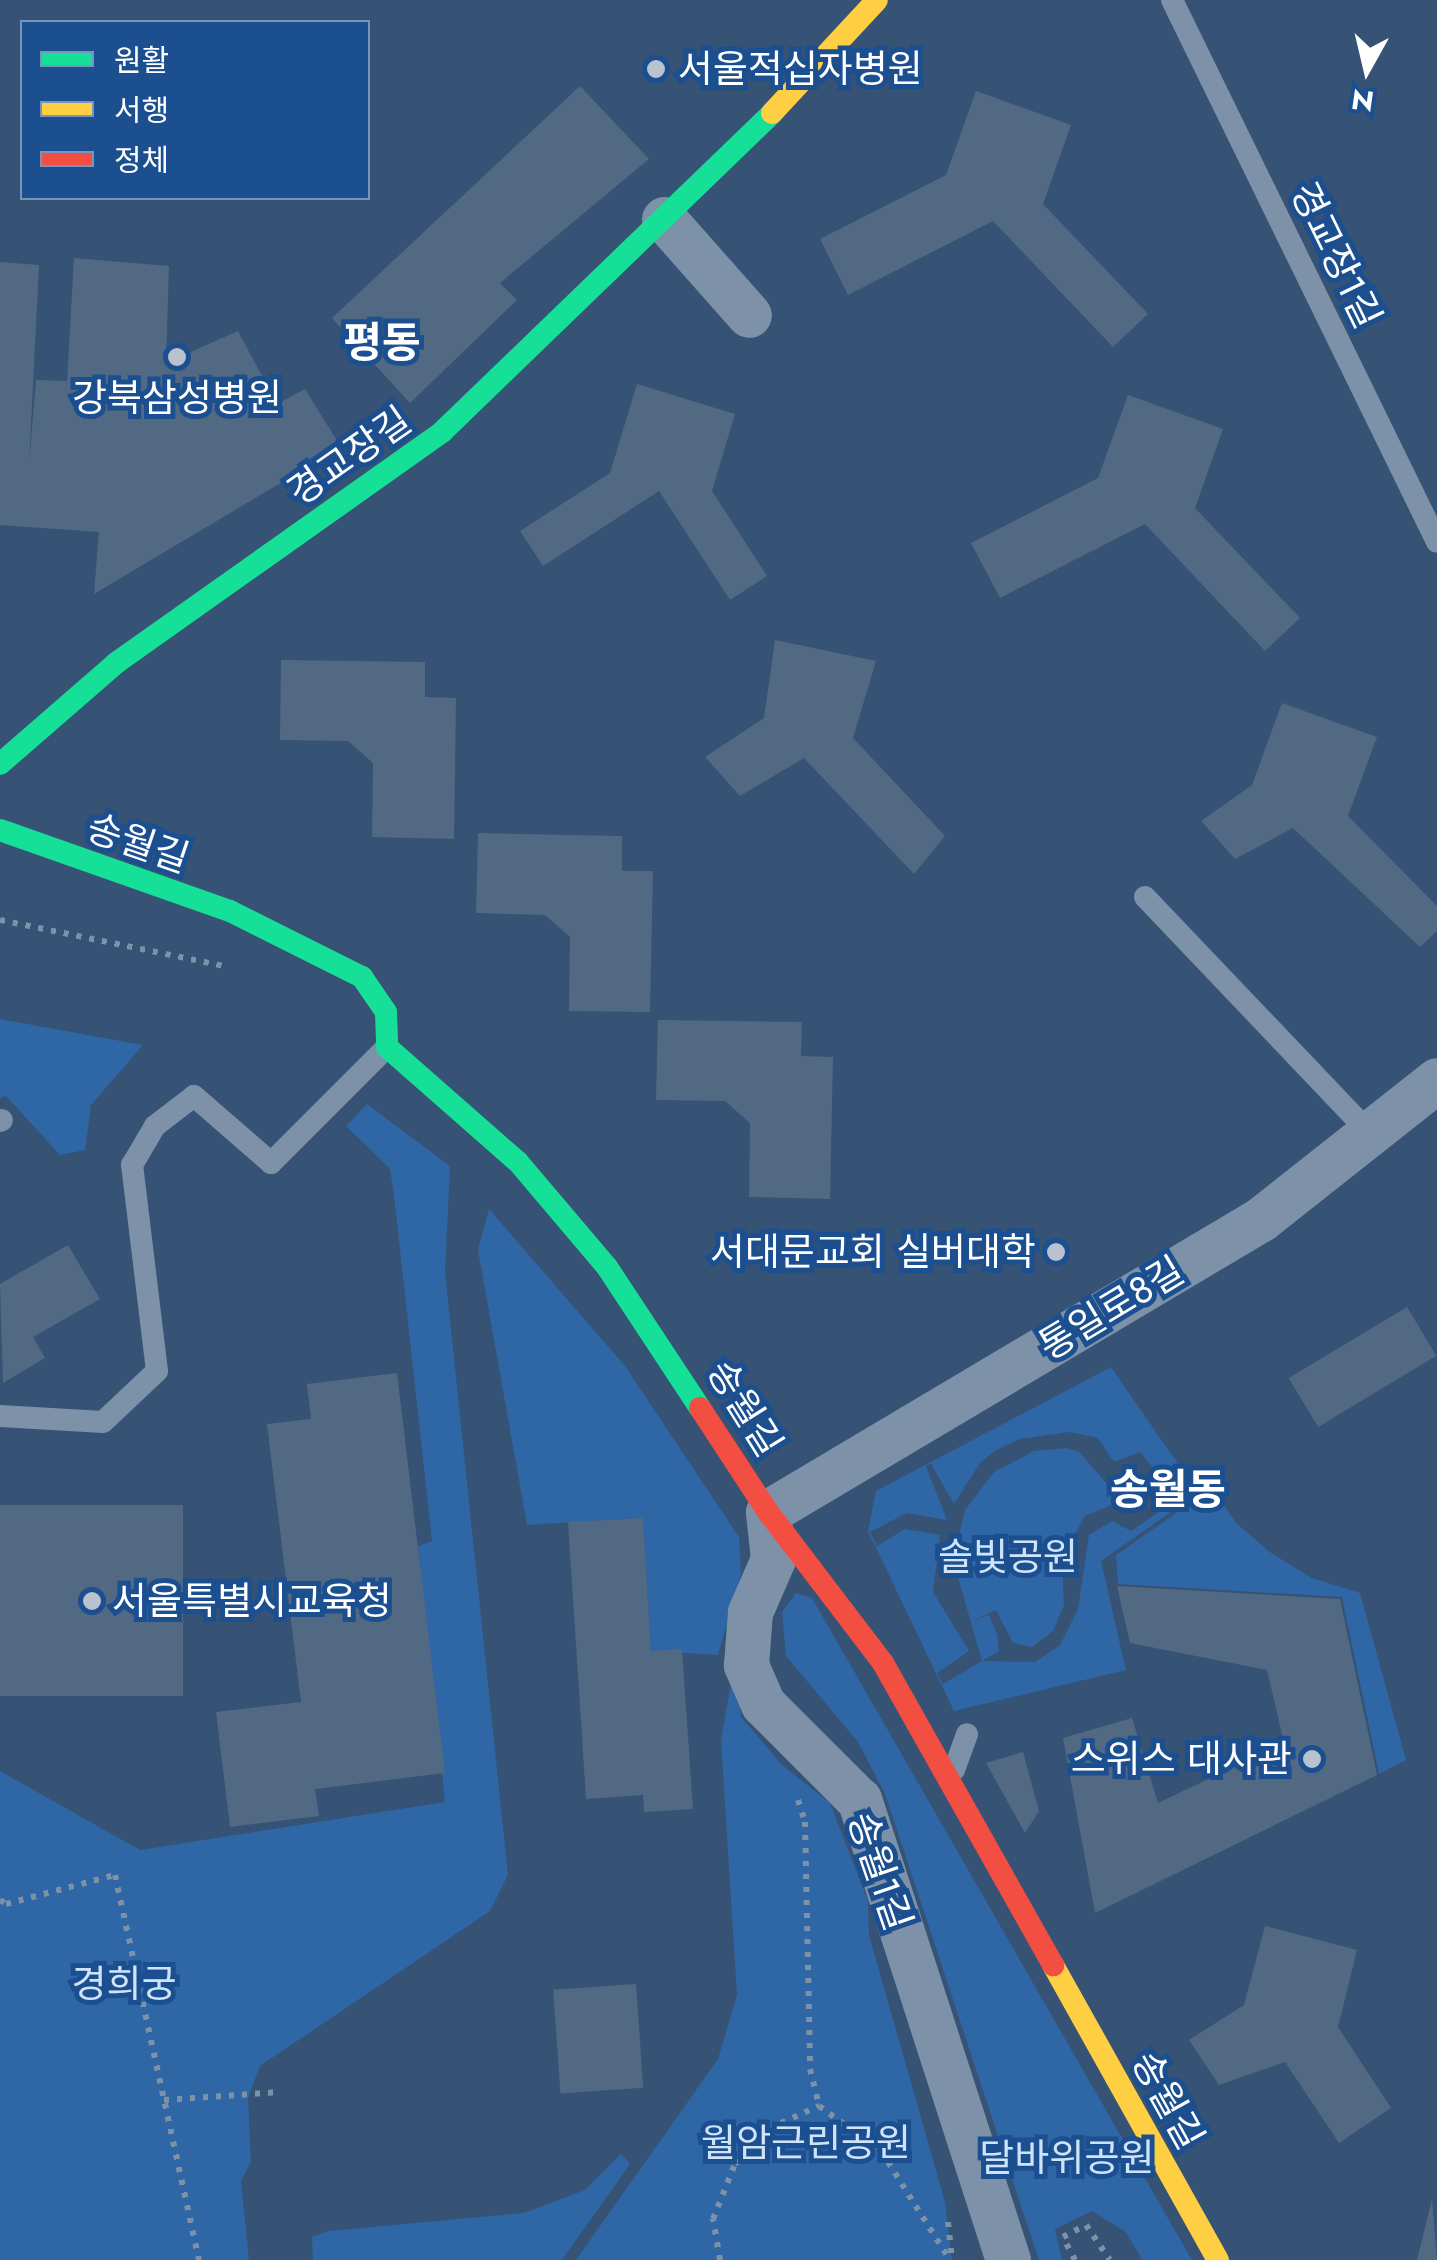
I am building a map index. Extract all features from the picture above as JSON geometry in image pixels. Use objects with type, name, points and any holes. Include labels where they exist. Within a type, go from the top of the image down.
[{"type":"street","name":"경교장길","points":[[0,764],[116,663],[442,432],[664,218],[877,0]]},
{"type":"street","points":[[664,218],[749,315]]},
{"type":"street","name":"송월길","points":[[0,830],[230,911],[344,963],[386,1012],[387,1046],[518,1162],[607,1267],[768,1512],[916,1716],[1218,2260]]},
{"type":"street","name":"통일로8길","points":[[768,1512],[1261,1219],[1437,1080]]},
{"type":"street","name":"송월1길","points":[[768,1512],[773,1559],[750,1612],[746,1665],[763,1704],[858,1800],[1008,2260]]},
{"type":"lane","name":"경교장1길","points":[[1172,0],[1437,542]]},
{"type":"lane","points":[[1145,897],[1370,1133]]},
{"type":"lane","points":[[0,1416],[103,1422],[157,1371],[132,1165],[155,1126],[194,1096],[271,1163],[387,1046]]},
{"type":"lane","points":[[916,1716],[943,1735],[967,1734],[955,1754],[956,1794]]},
{"type":"path","points":[[0,920],[248,971]]},
{"type":"path","points":[[821,1762],[798,1792],[797,1805],[805,1822],[810,2070],[819,2106],[881,2150],[951,2260]]},
{"type":"path","points":[[0,1900],[6,1904],[115,1875],[199,2260]]},
{"type":"path","points":[[164,2100],[280,2092]]},
{"type":"path","points":[[720,2260],[713,2220],[735,2164],[781,2124],[819,2106]]},
{"type":"path","points":[[946,2202],[951,2260]]},
{"type":"path","points":[[1074,2260],[1063,2237],[1086,2225],[1110,2260]]},
{"type":"green space","points":[[0,1019],[143,1045],[91,1105],[85,1150],[60,1155],[6,1096],[0,1098]]},
{"type":"green space","name":"경희궁","points":[[367,1104],[450,1166],[445,1272],[508,1875],[490,1911],[260,2066],[248,2098],[251,2162],[241,2181],[249,2260],[0,2260],[0,1771],[140,1850],[445,1802],[418,1546],[432,1541],[390,1169],[346,1126]]},
{"type":"green space","points":[[489,1209],[625,1366],[739,1537],[741,1574],[718,1655],[651,1651],[643,1518],[527,1525],[478,1250]]},
{"type":"green space","points":[[1111,1367],[1198,1493],[1101,1561],[1126,1670],[954,1711],[868,1531],[876,1491]],"holes":[[[1070,1432],[1098,1438],[1114,1462],[1140,1452],[1170,1489],[1154,1501],[1162,1497],[1168,1506],[1131,1531],[1112,1521],[1089,1535],[1078,1609],[1060,1645],[1035,1662],[982,1661],[943,1684],[937,1673],[969,1651],[933,1592],[940,1535],[905,1529],[877,1546],[870,1532],[907,1513],[947,1520],[926,1466],[931,1464],[954,1504],[980,1463],[1020,1439]]]},
{"type":"green space","name":"솔빛공원","points":[[1067,1448],[1079,1452],[1107,1484],[1131,1467],[1145,1482],[1137,1490],[1148,1504],[1133,1512],[1119,1502],[1085,1516],[1062,1558],[1064,1605],[1053,1631],[1032,1647],[1013,1643],[996,1610],[971,1622],[953,1560],[965,1510],[994,1472],[1034,1451]]},
{"type":"green space","points":[[1216,1494],[1237,1524],[1271,1553],[1312,1578],[1360,1593],[1406,1760],[1379,1774],[1342,1597],[1118,1584],[1116,1555],[1199,1497]]},
{"type":"green space","name":"달바위공원","points":[[796,1593],[812,1598],[1192,2260],[1142,2260],[1126,2232],[1092,2211],[1055,2229],[1062,2260],[1039,2260],[885,1794],[858,1742],[786,1656],[782,1612]]},
{"type":"green space","points":[[989,1615],[999,1651],[982,1661],[971,1622]]},
{"type":"green space","name":"월암근린공원","points":[[736,1655],[741,1717],[783,1766],[830,1803],[868,1901],[869,1935],[945,2202],[952,2260],[576,2260],[718,2059],[737,1995],[721,1740]]},
{"type":"green space","points":[[621,2154],[630,2164],[562,2260],[313,2260],[312,2237],[328,2231],[524,2213],[585,2190]]},
{"type":"building","points":[[580,86],[649,159],[500,283],[517,300],[410,403],[332,318]]},
{"type":"building","points":[[976,91],[1071,125],[1043,204],[1148,314],[1113,347],[993,221],[848,295],[820,239],[946,175]]},
{"type":"building","points":[[74,258],[169,266],[166,363],[238,331],[277,404],[305,389],[341,447],[94,594],[99,532],[0,525],[0,262],[39,265],[29,464],[36,380],[67,381]]},
{"type":"building","points":[[637,384],[735,414],[712,491],[767,576],[730,600],[659,491],[543,566],[520,531],[610,473]]},
{"type":"building","points":[[1128,395],[1223,429],[1195,508],[1300,618],[1265,651],[1145,524],[1000,598],[971,543],[1098,478]]},
{"type":"building","points":[[775,640],[876,661],[853,738],[945,836],[914,874],[804,758],[740,796],[705,757],[764,718]]},
{"type":"building","points":[[281,660],[425,662],[425,697],[456,698],[454,839],[372,837],[373,763],[348,741],[280,740]]},
{"type":"building","points":[[1282,703],[1377,737],[1348,816],[1437,906],[1437,931],[1420,947],[1293,828],[1235,859],[1201,821],[1252,785]]},
{"type":"building","points":[[478,833],[622,836],[622,871],[653,871],[650,1012],[569,1011],[570,937],[545,915],[476,913]]},
{"type":"building","points":[[658,1020],[802,1022],[801,1056],[833,1057],[830,1199],[749,1197],[750,1123],[725,1101],[656,1100]]},
{"type":"building","points":[[68,1245],[100,1299],[33,1337],[45,1358],[3,1383],[0,1284]]},
{"type":"building","points":[[1407,1307],[1436,1356],[1318,1427],[1289,1378]]},
{"type":"building","points":[[397,1373],[445,1773],[315,1789],[319,1816],[230,1827],[216,1712],[301,1702],[267,1424],[311,1419],[307,1384]]},
{"type":"building","name":"서울특별시교육청","points":[[0,1505],[183,1505],[183,1696],[0,1696]]},
{"type":"building","points":[[643,1518],[651,1651],[682,1649],[693,1809],[644,1812],[643,1795],[586,1799],[568,1522]]},
{"type":"building","name":"스위스 대사관","points":[[1117,1586],[1340,1599],[1377,1775],[1095,1913],[1063,1738],[1132,1718],[1158,1803],[1284,1743],[1267,1670],[1130,1643]]},
{"type":"building","points":[[1023,1752],[1039,1811],[1025,1833],[986,1763]]},
{"type":"building","points":[[1265,1926],[1357,1950],[1338,2027],[1391,2108],[1339,2143],[1285,2062],[1219,2085],[1189,2040],[1244,2005]]},
{"type":"building","points":[[636,1984],[643,2088],[560,2094],[553,1990]]},
{"type":"building","points":[[1432,2199],[1437,2260],[1417,2260]]},
{"type":"traffic: fast","points":[[0,764],[116,663],[442,432],[772,113]]},
{"type":"traffic: fast","points":[[0,830],[230,911],[362,977],[386,1012],[387,1047],[518,1162],[607,1267],[700,1408]]},
{"type":"traffic: slow","points":[[772,113],[877,0]]},
{"type":"traffic: slow","points":[[1053,1965],[1218,2260]]},
{"type":"traffic: jam","points":[[700,1408],[768,1512],[883,1663],[1053,1965]]},
{"type":"place","name":"서울적십자병원","points":[[656,69]]},
{"type":"place","name":"강북삼성병원","points":[[177,357]]},
{"type":"place","name":"서대문교회 실버대학","points":[[1056,1252]]},
{"type":"place","name":"서울특별시교육청","points":[[92,1601]]},
{"type":"place","name":"스위스 대사관","points":[[1312,1759]]},
{"type":"district","name":"평동","points":[[382,343]]},
{"type":"district","name":"송월동","points":[[1168,1490]]}]
